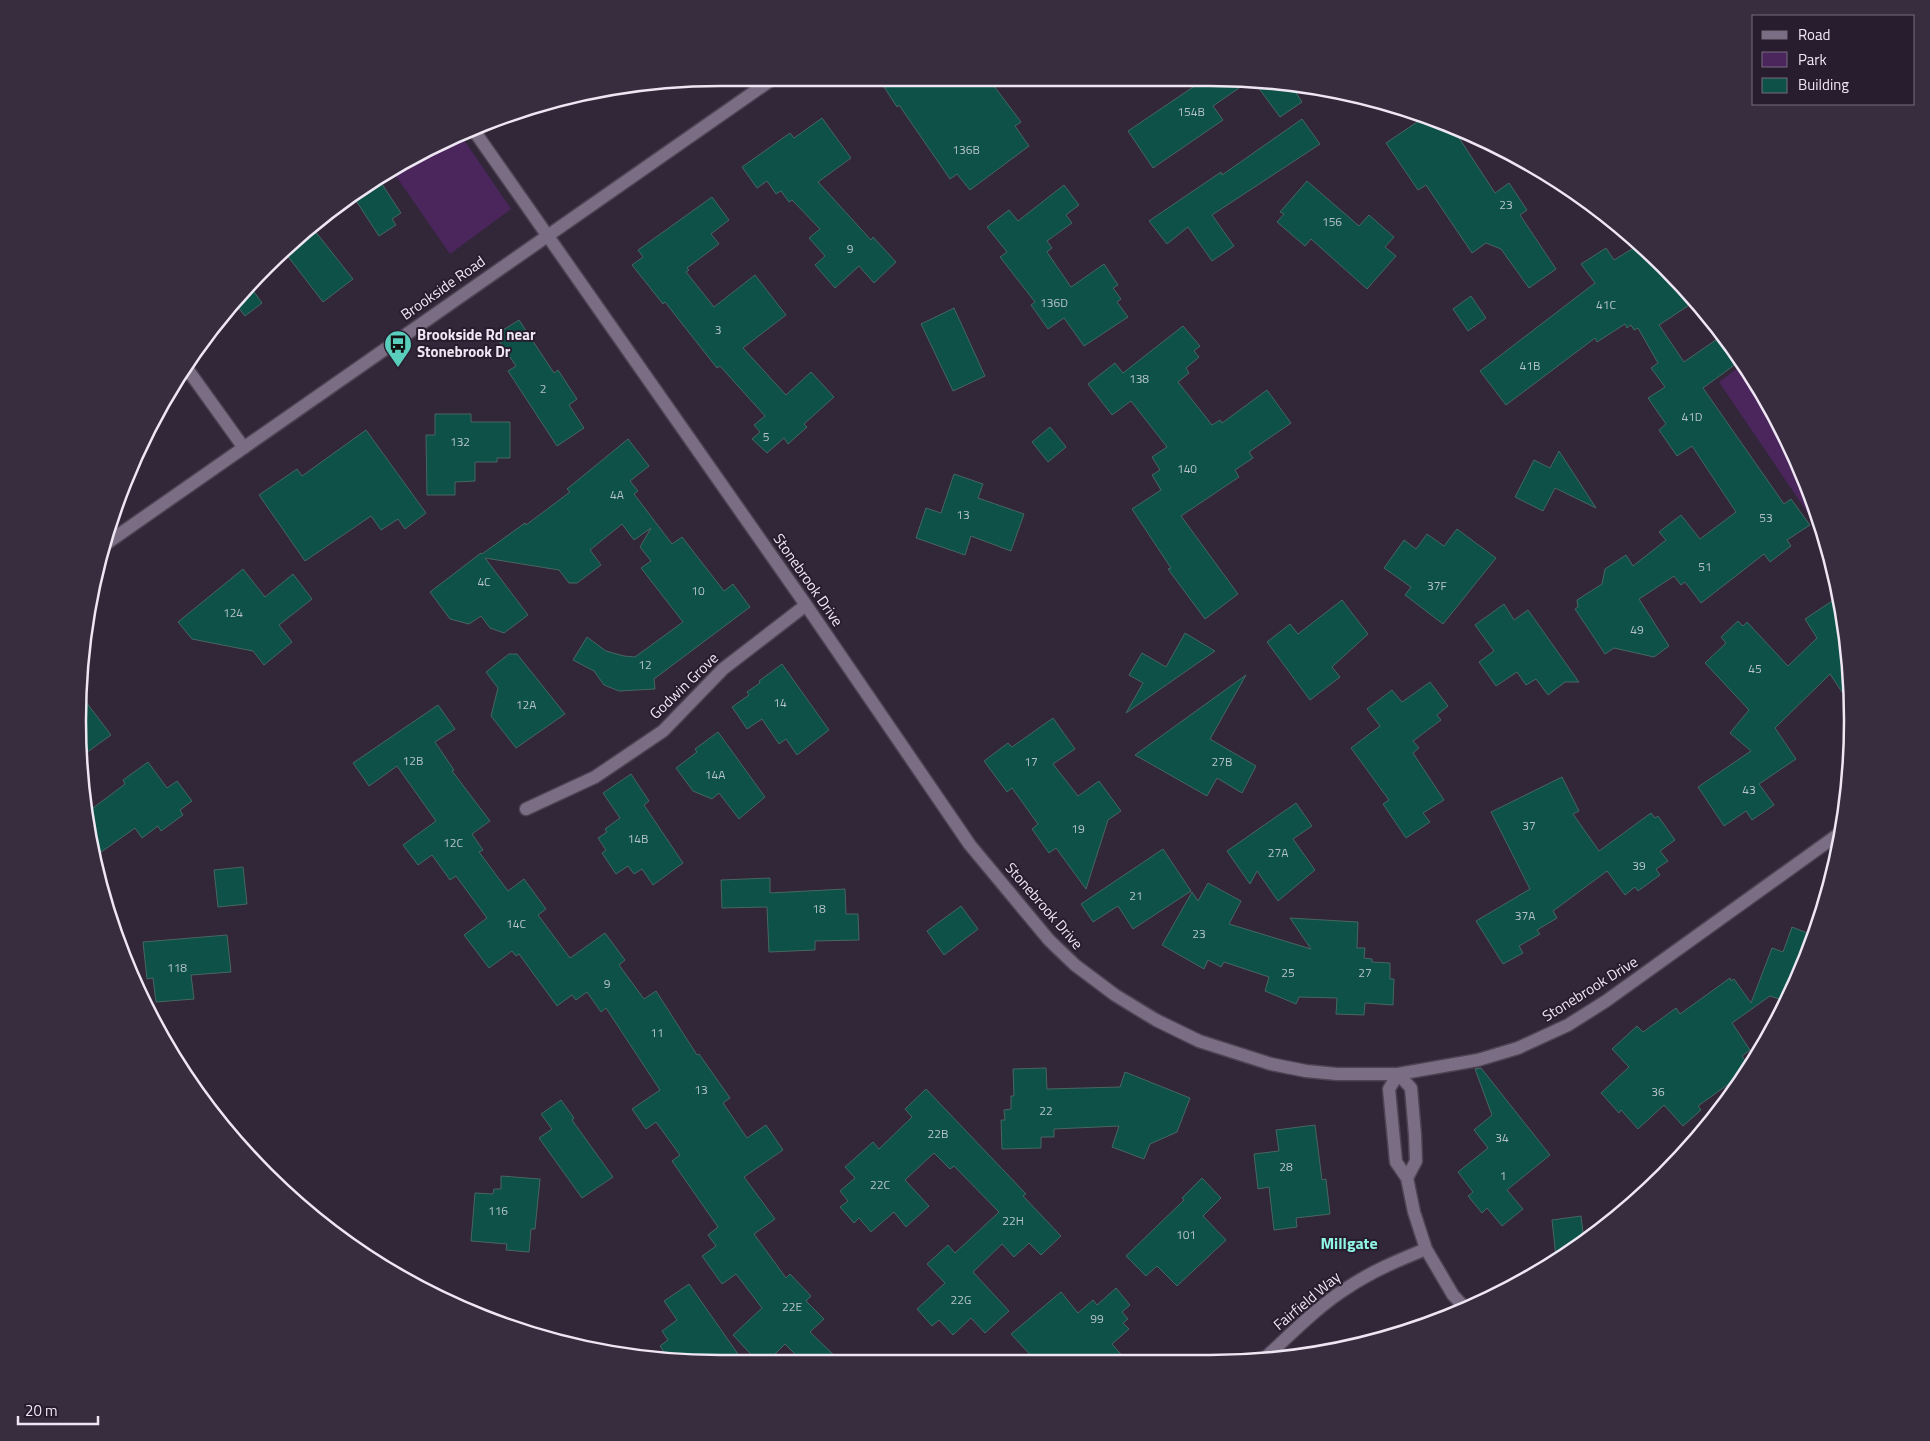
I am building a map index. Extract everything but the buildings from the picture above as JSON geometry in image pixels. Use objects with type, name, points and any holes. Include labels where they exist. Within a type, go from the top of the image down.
[{"type":"street","name":"Brookside Road","points":[[113,539],[763,86]]},
{"type":"street","name":"Stonebrook Drive","points":[[477,135],[806,605],[970,845],[1049,940],[1076,965],[1115,995],[1156,1020],[1236,1055],[1306,1071],[1365,1075],[1398,1074],[1478,1060],[1518,1048],[1568,1025],[1649,972],[1833,837]]},
{"type":"street","points":[[190,373],[244,448]]},
{"type":"street","name":"Godwin Grove","points":[[526,809],[595,777],[663,731],[723,669],[806,605]]},
{"type":"street","points":[[1407,1178],[1416,1161],[1411,1088],[1398,1074],[1390,1089],[1396,1162],[1407,1178],[1414,1212],[1426,1249],[1453,1295],[1460,1302]]},
{"type":"street","name":"Fairfield Way","points":[[1273,1351],[1318,1310],[1347,1288],[1378,1270],[1426,1249]]},
{"type":"green space","points":[[465,141],[511,209],[450,254],[396,176]]},
{"type":"green space","points":[[1737,368],[1759,403],[1778,440],[1809,515],[1719,382]]},
{"type":"place","name":"Brookside Rd near Stonebrook Dr","points":[[398,368]]},
{"type":"district","name":"Millgate","points":[[1349,1243]]}]
